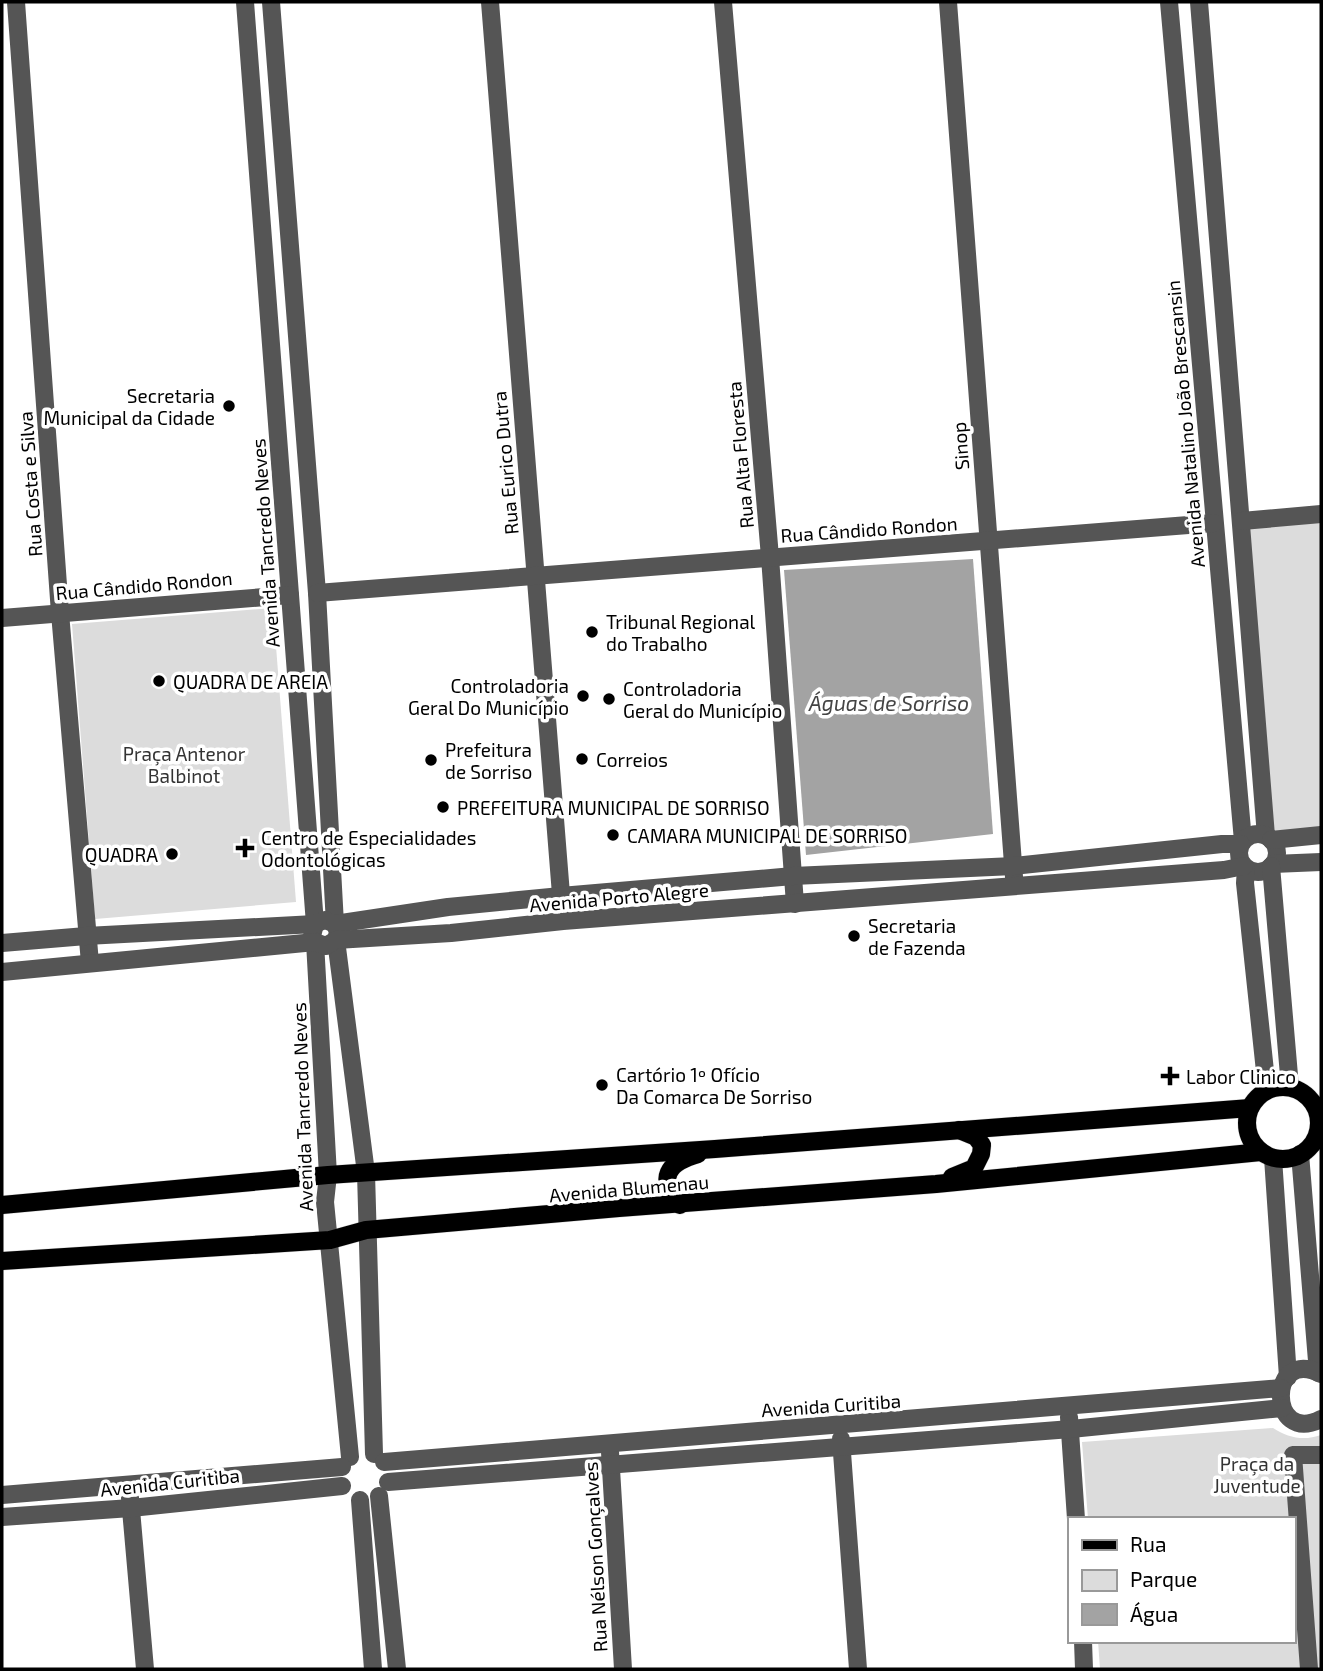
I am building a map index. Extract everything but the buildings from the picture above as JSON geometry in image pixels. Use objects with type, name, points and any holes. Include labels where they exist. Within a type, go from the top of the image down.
[{"type":"main road","points":[[1290,1087],[1316,1099],[1319,1122],[1312,1147],[1283,1159],[1267,1155],[1252,1143],[1247,1119],[1250,1108],[1267,1090],[1290,1087]]},
{"type":"main road","name":"Avenida Blumenau","points":[[2,1205],[328,1175],[715,1149],[1250,1108]]},
{"type":"main road","points":[[936,1184],[974,1168],[981,1154],[982,1145],[976,1137],[954,1129]]},
{"type":"main road","points":[[680,1205],[668,1188],[670,1168],[687,1157],[715,1149]]},
{"type":"main road","name":"Avenida Blumenau","points":[[2,1261],[330,1240],[366,1230],[1267,1155]]},
{"type":"street","name":"Rua Costa e Silva","points":[[16,2],[60,613],[90,964]]},
{"type":"street","name":"Avenida Tancredo Neves","points":[[245,2],[315,933],[328,1175],[325,1202],[330,1240],[345,1470]]},
{"type":"street","points":[[271,2],[317,593],[335,932],[366,1173],[366,1230],[379,1458]]},
{"type":"street","name":"Rua Eurico Dutra","points":[[490,2],[563,921]]},
{"type":"street","name":"Rua Alta Floresta","points":[[723,2],[796,904]]},
{"type":"street","name":"Sinop","points":[[948,2],[1015,887]]},
{"type":"street","name":"Avenida Natalino João Brescansin","points":[[1169,2],[1242,843]]},
{"type":"street","points":[[1199,2],[1268,838],[1276,850],[1272,865],[1290,1087]]},
{"type":"street","points":[[1209,459],[1237,457]]},
{"type":"street","points":[[1242,521],[1321,514]]},
{"type":"street","name":"Rua Cândido Rondon","points":[[317,593],[1214,523]]},
{"type":"street","name":"Rua Cândido Rondon","points":[[2,618],[290,595]]},
{"type":"street","points":[[1267,1090],[1245,867],[1239,855],[1242,843],[1251,835],[1268,838],[1321,835]]},
{"type":"street","name":"Avenida Porto Alegre","points":[[315,933],[326,946],[335,932],[448,908],[793,876],[1014,866],[1242,843]]},
{"type":"street","points":[[1245,867],[1251,871],[1263,872],[1272,865],[1321,863]]},
{"type":"street","name":"Avenida Porto Alegre","points":[[335,932],[451,933],[563,921],[1245,867]]},
{"type":"street","points":[[448,908],[451,933]]},
{"type":"street","name":"Avenida Porto Alegre","points":[[2,943],[86,936],[315,933]]},
{"type":"street","name":"Avenida Porto Alegre","points":[[2,972],[90,964],[315,933]]},
{"type":"street","points":[[1312,1147],[1320,1373]]},
{"type":"street","points":[[1267,1155],[1284,1382],[1279,1396],[1282,1408],[1292,1420],[1310,1424],[1321,1419]]},
{"type":"street","name":"Avenida Curitiba","points":[[379,1458],[1068,1407],[1284,1382],[1298,1371],[1306,1369],[1320,1373]]},
{"type":"street","points":[[1068,1407],[1076,1517]]},
{"type":"street","points":[[397,1669],[383,1489],[388,1471],[379,1458],[366,1452],[345,1470],[353,1497],[360,1500],[366,1500],[383,1489],[611,1464],[1071,1429],[1282,1408]]},
{"type":"street","points":[[840,1425],[858,1669]]},
{"type":"street","name":"Rua Nélson Gonçalves","points":[[609,1441],[623,1669]]},
{"type":"street","points":[[1309,1669],[1293,1455],[1321,1455]]},
{"type":"street","name":"Avenida Curitiba","points":[[2,1495],[345,1470]]},
{"type":"street","name":"Avenida Curitiba","points":[[2,1517],[131,1508],[345,1470]]},
{"type":"street","points":[[129,1486],[145,1669]]},
{"type":"street","points":[[360,1500],[373,1669]]},
{"type":"street","points":[[1083,1643],[1084,1669]]},
{"type":"green space","points":[[1321,521],[1321,828],[1272,831],[1249,525]]},
{"type":"green space","name":"Praça Antenor Balbinot","points":[[273,608],[296,902],[95,919],[72,624]]},
{"type":"green space","name":"Praça da Juventude","points":[[1273,1428],[1296,1437],[1321,1435],[1321,1669],[1100,1669],[1098,1643],[1295,1643],[1295,1517],[1088,1517],[1082,1442]]},
{"type":"water","name":"Águas de Sorriso","points":[[973,559],[993,834],[806,855],[784,570]]},
{"type":"place","name":"Secretaria Municipal da Cidade","points":[[229,406]]},
{"type":"place","name":"Tribunal Regional do Trabalho","points":[[592,632]]},
{"type":"place","name":"QUADRA DE AREIA","points":[[159,681]]},
{"type":"place","name":"Controladoria Geral Do Município","points":[[583,696]]},
{"type":"place","name":"Controladoria Geral do Município","points":[[609,699]]},
{"type":"place","name":"Correios","points":[[582,759]]},
{"type":"place","name":"Prefeitura de Sorriso","points":[[431,760]]},
{"type":"place","name":"PREFEITURA MUNICIPAL DE SORRISO","points":[[443,807]]},
{"type":"place","name":"CAMARA MUNICIPAL DE SORRISO","points":[[613,835]]},
{"type":"place","name":"Centro de Especialidades Odontológicas","points":[[245,848]]},
{"type":"place","name":"QUADRA","points":[[172,854]]},
{"type":"place","name":"Secretaria de Fazenda","points":[[854,936]]},
{"type":"place","name":"Labor Clinico","points":[[1170,1076]]},
{"type":"place","name":"Cartório 1º Ofício Da Comarca De Sorriso","points":[[602,1085]]}]
